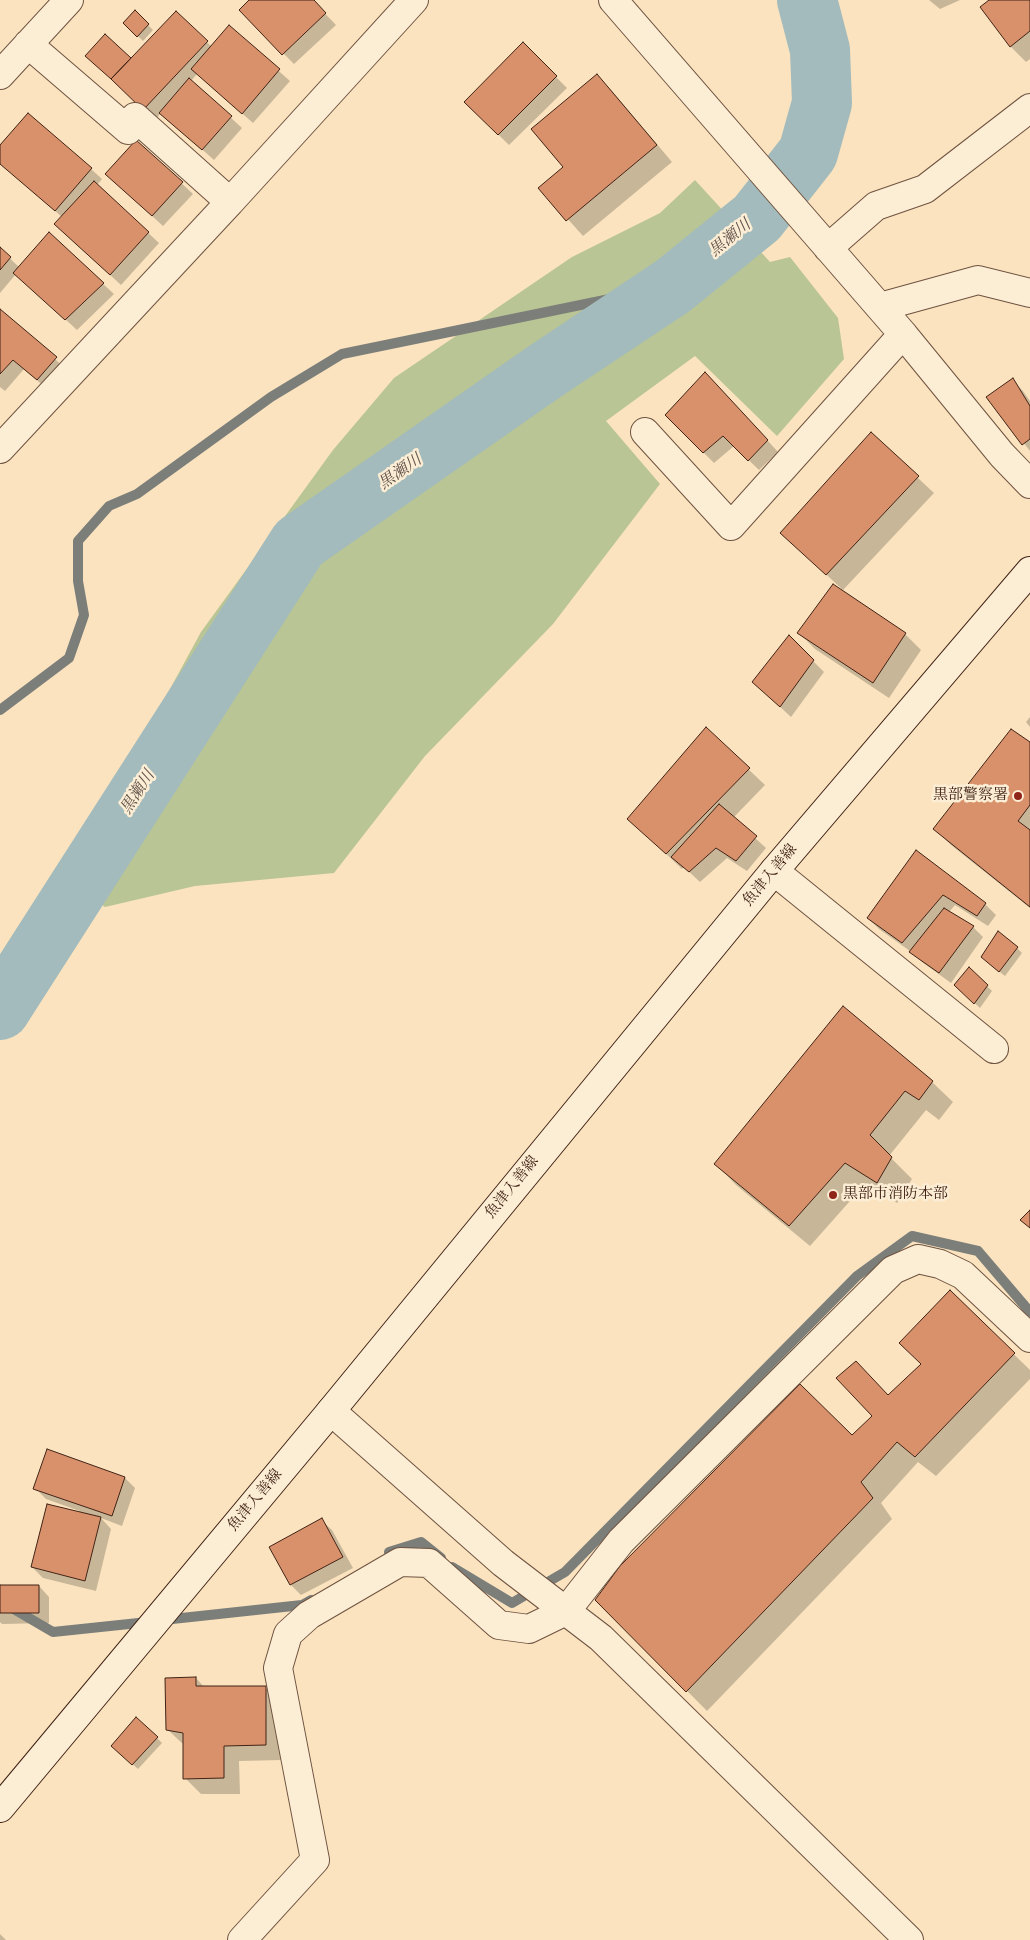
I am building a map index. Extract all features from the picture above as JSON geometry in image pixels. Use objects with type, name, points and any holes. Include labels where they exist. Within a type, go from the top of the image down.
[{"type":"street","points":[[0,75],[69,0]]},
{"type":"street","points":[[0,449],[230,202],[414,0]]},
{"type":"street","points":[[613,0],[718,119],[807,225],[904,334],[1002,454],[1030,484]]},
{"type":"street","points":[[28,44],[128,130],[135,117],[230,202]]},
{"type":"street","points":[[828,248],[876,206],[925,189],[1030,108]]},
{"type":"street","points":[[880,307],[978,280],[1030,293]]},
{"type":"street","points":[[645,432],[731,526],[904,334]]},
{"type":"street","name":"魚津入善線","points":[[0,1808],[331,1411],[774,871],[1030,571]]},
{"type":"street","points":[[774,871],[994,1049]]},
{"type":"street","points":[[242,1940],[315,1860],[278,1668],[288,1634],[309,1615],[400,1562],[429,1563],[499,1625],[529,1629],[566,1611],[621,1541],[893,1270],[918,1260],[940,1264],[963,1276],[1030,1338]]},
{"type":"street","points":[[331,1411],[503,1563],[601,1638],[910,1940]]},
{"type":"green space","points":[[695,180],[770,262],[790,257],[838,318],[844,359],[777,436],[695,356],[606,421],[660,484],[553,624],[425,756],[334,873],[195,886],[105,907],[58,874],[133,757],[201,632],[333,450],[394,378],[572,257],[660,213]]},
{"type":"building","points":[[249,0],[314,0],[326,13],[282,55],[239,10]]},
{"type":"building","points":[[989,0],[1030,0],[1030,31],[1010,47],[980,7]]},
{"type":"building","points":[[135,10],[149,24],[137,37],[123,23]]},
{"type":"building","points":[[176,11],[208,41],[143,110],[111,79]]},
{"type":"building","points":[[229,25],[280,69],[242,114],[191,69]]},
{"type":"building","points":[[105,34],[131,58],[111,79],[85,56]]},
{"type":"building","points":[[523,42],[557,76],[498,135],[464,102]]},
{"type":"building","points":[[597,74],[657,145],[566,221],[538,188],[563,167],[531,129]]},
{"type":"building","points":[[189,78],[232,116],[202,150],[159,113]]},
{"type":"building","points":[[28,113],[92,168],[55,211],[0,164],[0,145]]},
{"type":"building","points":[[136,140],[183,182],[152,216],[105,174]]},
{"type":"building","points":[[94,181],[149,232],[110,275],[54,224]]},
{"type":"building","points":[[49,232],[104,283],[65,320],[13,273]]},
{"type":"building","points":[[0,247],[11,257],[0,270]]},
{"type":"building","points":[[0,309],[57,357],[37,380],[13,360],[0,374]]},
{"type":"building","points":[[705,372],[768,440],[748,461],[723,436],[703,453],[665,415]]},
{"type":"building","points":[[1013,378],[1030,406],[1030,439],[1022,445],[986,397]]},
{"type":"building","points":[[871,432],[919,476],[826,575],[780,533]]},
{"type":"building","points":[[833,584],[906,633],[873,683],[797,633]]},
{"type":"building","points":[[789,635],[814,660],[780,707],[752,682]]},
{"type":"building","points":[[706,727],[750,768],[666,854],[627,819]]},
{"type":"building","points":[[1011,729],[1030,742],[1030,805],[1018,821],[1030,830],[1030,907],[933,829]]},
{"type":"building","points":[[719,804],[757,836],[736,861],[716,848],[689,872],[671,857]]},
{"type":"building","points":[[916,850],[986,903],[977,916],[943,895],[902,943],[867,918]]},
{"type":"building","points":[[944,908],[974,926],[939,973],[909,952]]},
{"type":"building","points":[[998,931],[1018,947],[999,972],[981,957]]},
{"type":"building","points":[[969,967],[988,985],[974,1004],[954,985]]},
{"type":"building","points":[[843,1006],[933,1081],[919,1100],[905,1091],[870,1135],[892,1157],[877,1183],[845,1163],[789,1226],[714,1164]]},
{"type":"building","points":[[1030,1210],[1030,1228],[1020,1220]]},
{"type":"building","points":[[950,1290],[1015,1353],[915,1457],[897,1442],[861,1482],[873,1498],[686,1692],[595,1600],[620,1566],[800,1384],[852,1435],[872,1416],[836,1378],[856,1361],[888,1395],[921,1364],[899,1343]]},
{"type":"building","points":[[47,1449],[125,1477],[112,1516],[33,1489]]},
{"type":"building","points":[[47,1504],[101,1517],[85,1581],[31,1567]]},
{"type":"building","points":[[322,1518],[343,1557],[290,1585],[269,1547]]},
{"type":"building","points":[[0,1585],[39,1585],[39,1613],[0,1613]]},
{"type":"building","points":[[196,1677],[196,1686],[266,1686],[266,1745],[224,1746],[224,1778],[183,1779],[183,1733],[166,1730],[165,1678]]},
{"type":"building","points":[[136,1717],[158,1737],[132,1765],[111,1746]]},
{"type":"waterway","name":"黒瀬川","points":[[0,1010],[299,543],[544,372],[673,286],[757,218],[808,153],[822,103],[820,50],[807,0]]},
{"type":"waterway","points":[[0,710],[69,658],[84,615],[78,581],[78,541],[109,506],[137,494],[271,397],[342,354],[673,286]]},
{"type":"waterway","points":[[452,1567],[512,1603],[565,1572],[857,1276],[912,1236],[978,1251],[1030,1312]]},
{"type":"waterway","points":[[389,1552],[421,1542],[441,1558]]},
{"type":"waterway","points":[[163,1620],[302,1605],[311,1600]]},
{"type":"waterway","points":[[0,1601],[53,1632],[148,1622]]},
{"type":"place","name":"黒部警察署","points":[[1018,796]]},
{"type":"place","name":"黒部市消防本部","points":[[833,1195]]}]
